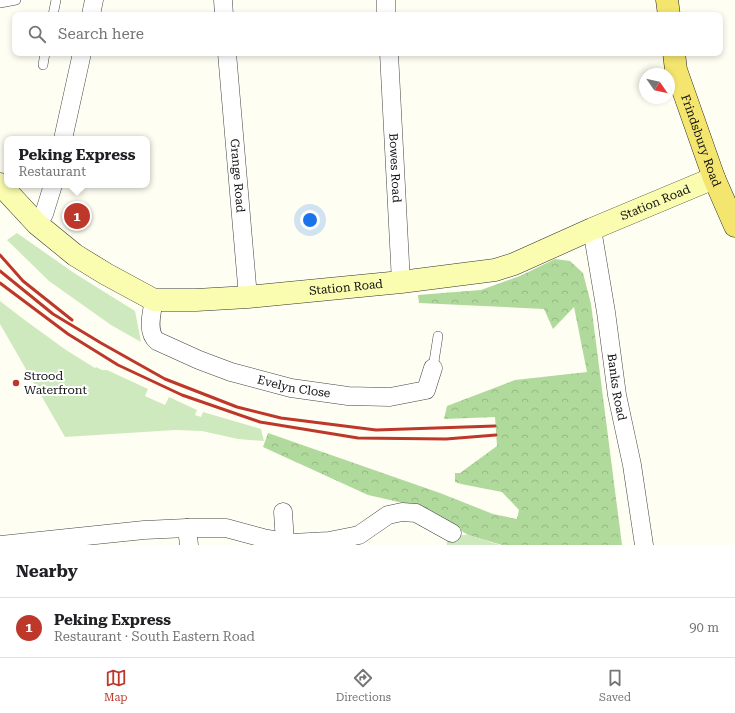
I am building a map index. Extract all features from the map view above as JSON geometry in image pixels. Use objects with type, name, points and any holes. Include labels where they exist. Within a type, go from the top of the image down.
[{"type":"main road","points":[[667,0],[669,12]]},
{"type":"main road","name":"Frindsbury Road","points":[[674,56],[676,70],[714,178],[735,226]]},
{"type":"main road","name":"Station Road","points":[[0,184],[37,224],[75,255],[128,287],[154,300],[196,300],[248,297],[401,282],[495,270],[514,264],[592,229],[714,178]]},
{"type":"street","points":[[92,12],[94,0]]},
{"type":"street","points":[[223,0],[224,12]]},
{"type":"street","points":[[386,0],[386,12]]},
{"type":"street","points":[[64,136],[81,56]]},
{"type":"street","name":"Grange Road","points":[[227,56],[248,297]]},
{"type":"street","name":"Bowes Road","points":[[389,56],[401,282]]},
{"type":"street","points":[[37,224],[44,214],[52,188]]},
{"type":"street","name":"Banks Road","points":[[592,229],[606,312],[617,395],[632,466],[644,545]]},
{"type":"street","name":"Evelyn Close","points":[[154,300],[151,328],[154,339],[201,361],[238,374],[283,386],[348,396],[390,397],[431,395],[433,368]]},
{"type":"street","points":[[283,512],[285,542]]},
{"type":"street","points":[[0,545],[23,544],[144,530],[188,536],[226,528],[263,538],[292,543],[328,541],[359,535],[388,515],[402,512],[416,513],[452,533]]},
{"type":"lane","points":[[0,3],[16,0]]},
{"type":"lane","points":[[54,12],[56,0]]},
{"type":"lane","points":[[43,65],[44,56]]},
{"type":"lane","name":"Evelyn Close","points":[[433,368],[438,336]]},
{"type":"green space","points":[[17,233],[74,273],[135,311],[141,342],[111,325],[49,281],[7,240]]},
{"type":"green space","points":[[555,259],[570,261],[583,273],[591,304],[622,545],[502,545],[468,535],[425,508],[368,495],[263,447],[268,433],[440,493],[493,514],[517,519],[519,510],[502,492],[455,482],[455,473],[460,473],[497,446],[495,417],[444,419],[447,406],[515,380],[587,372],[574,307],[553,329],[544,309],[419,303],[418,295],[481,290],[520,276]]},
{"type":"green space","points":[[0,301],[66,350],[95,368],[107,370],[148,389],[145,396],[165,405],[169,397],[197,410],[195,415],[201,417],[203,412],[261,429],[264,441],[238,439],[202,431],[175,430],[65,437],[0,324]]},
{"type":"green space","points":[[446,535],[468,535],[500,545],[447,545]]},
{"type":"railway","points":[[0,255],[23,281],[72,320]]},
{"type":"railway","points":[[0,271],[53,314],[101,343],[165,379],[237,407],[281,418],[376,430],[495,426]]},
{"type":"railway","points":[[0,283],[68,334],[118,365],[182,395],[260,422],[358,438],[446,439],[496,435]]},
{"type":"place","name":"Peking Express","points":[[77,216]]},
{"type":"place","name":"Strood Waterfront","points":[[16,383]]}]
